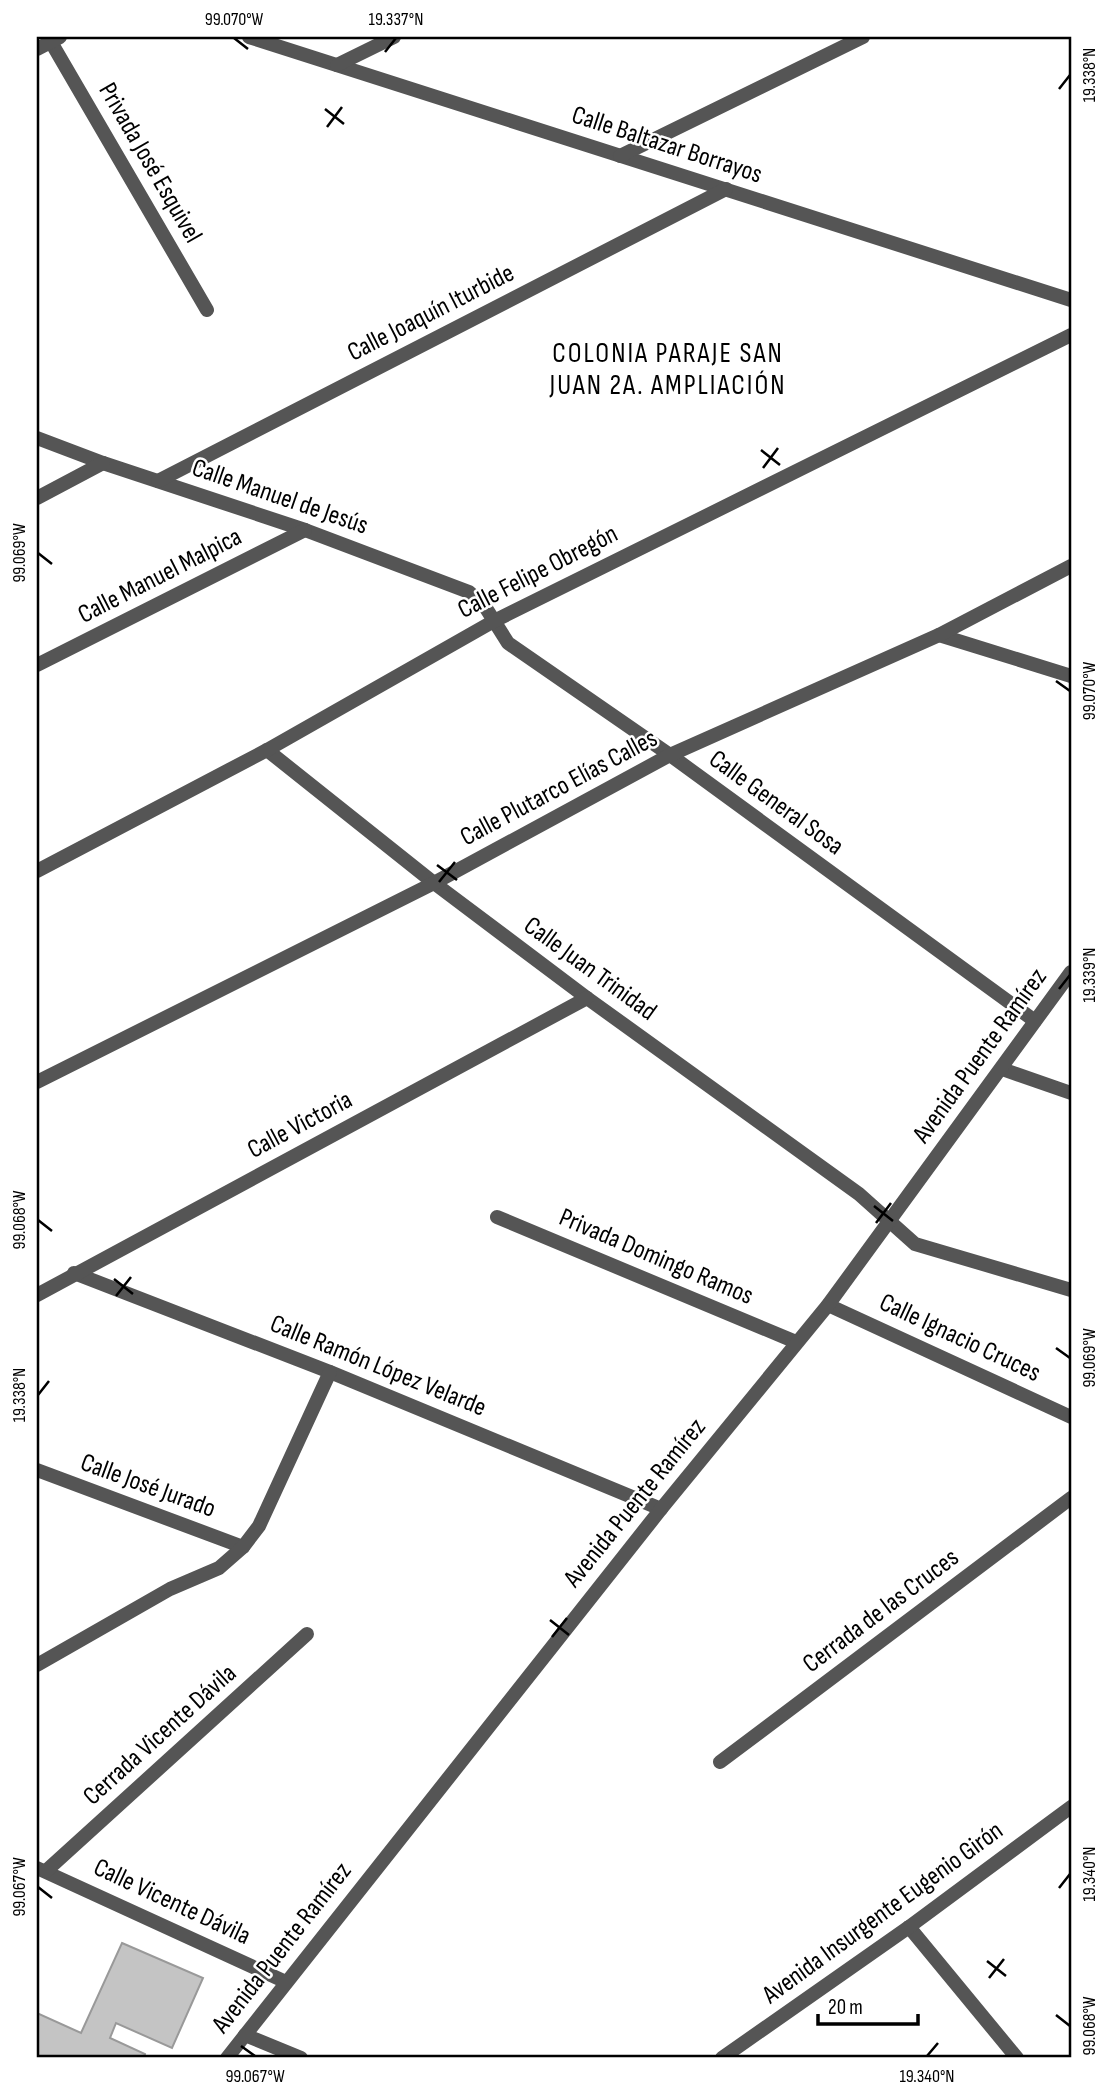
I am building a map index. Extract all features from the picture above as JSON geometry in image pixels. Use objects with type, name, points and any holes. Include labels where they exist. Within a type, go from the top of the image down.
[{"type":"street","name":"Calle Baltazar Borrayos","points":[[249,37],[1071,300]]},
{"type":"street","points":[[337,65],[394,37]]},
{"type":"street","points":[[620,156],[863,37]]},
{"type":"street","points":[[37,49],[55,39]]},
{"type":"street","name":"Privada José Esquivel","points":[[55,39],[207,310]]},
{"type":"street","name":"Calle Joaquín Iturbide","points":[[158,481],[726,190]]},
{"type":"street","name":"Calle Felipe Obregón","points":[[37,871],[267,750],[494,621],[1071,335]]},
{"type":"street","name":"Calle Manuel de Jesús","points":[[37,438],[103,463],[305,530],[469,592],[484,605],[494,621]]},
{"type":"street","points":[[37,498],[103,463]]},
{"type":"street","name":"Calle Manuel Malpica","points":[[37,665],[305,530]]},
{"type":"street","name":"Calle Plutarco Elías Calles","points":[[37,1082],[434,883],[670,755],[939,635],[1071,566]]},
{"type":"street","name":"Calle General Sosa","points":[[494,621],[508,643],[670,755],[1035,1021]]},
{"type":"street","points":[[939,635],[1071,676]]},
{"type":"street","name":"Calle Juan Trinidad","points":[[267,750],[434,883],[587,998],[859,1194],[915,1244],[1071,1290]]},
{"type":"street","name":"Avenida Puente Ramírez","points":[[227,2058],[661,1509],[828,1305],[1071,972]]},
{"type":"street","name":"Calle Victoria","points":[[37,1294],[587,998]]},
{"type":"street","points":[[1002,1069],[1071,1093]]},
{"type":"street","name":"Privada Domingo Ramos","points":[[497,1217],[796,1342]]},
{"type":"street","name":"Calle Ramón López Velarde","points":[[74,1273],[330,1372],[661,1509]]},
{"type":"street","name":"Calle Ignacio Cruces","points":[[828,1305],[1071,1417]]},
{"type":"street","points":[[37,1665],[170,1590],[219,1567],[243,1547],[259,1527],[330,1372]]},
{"type":"street","name":"Calle José Jurado","points":[[37,1470],[243,1547]]},
{"type":"street","name":"Cerrada de las Cruces","points":[[720,1762],[1071,1498]]},
{"type":"street","name":"Cerrada Vicente Dávila","points":[[41,1869],[307,1634]]},
{"type":"street","name":"Avenida Insurgente Eugenio Girón","points":[[722,2058],[909,1927],[1071,1807]]},
{"type":"street","name":"Calle Vicente Dávila","points":[[41,1869],[286,1982]]},
{"type":"street","points":[[909,1927],[1017,2058]]},
{"type":"street","points":[[245,2035],[300,2058]]},
{"type":"building","points":[[122,1943],[203,1978],[172,2048],[116,2023],[110,2038],[145,2054],[144,2058],[37,2058],[37,2013],[81,2033]]},
{"type":"district","name":"COLONIA PARAJE SAN JUAN 2A. AMPLIACIÓN","points":[[668,369]]}]
